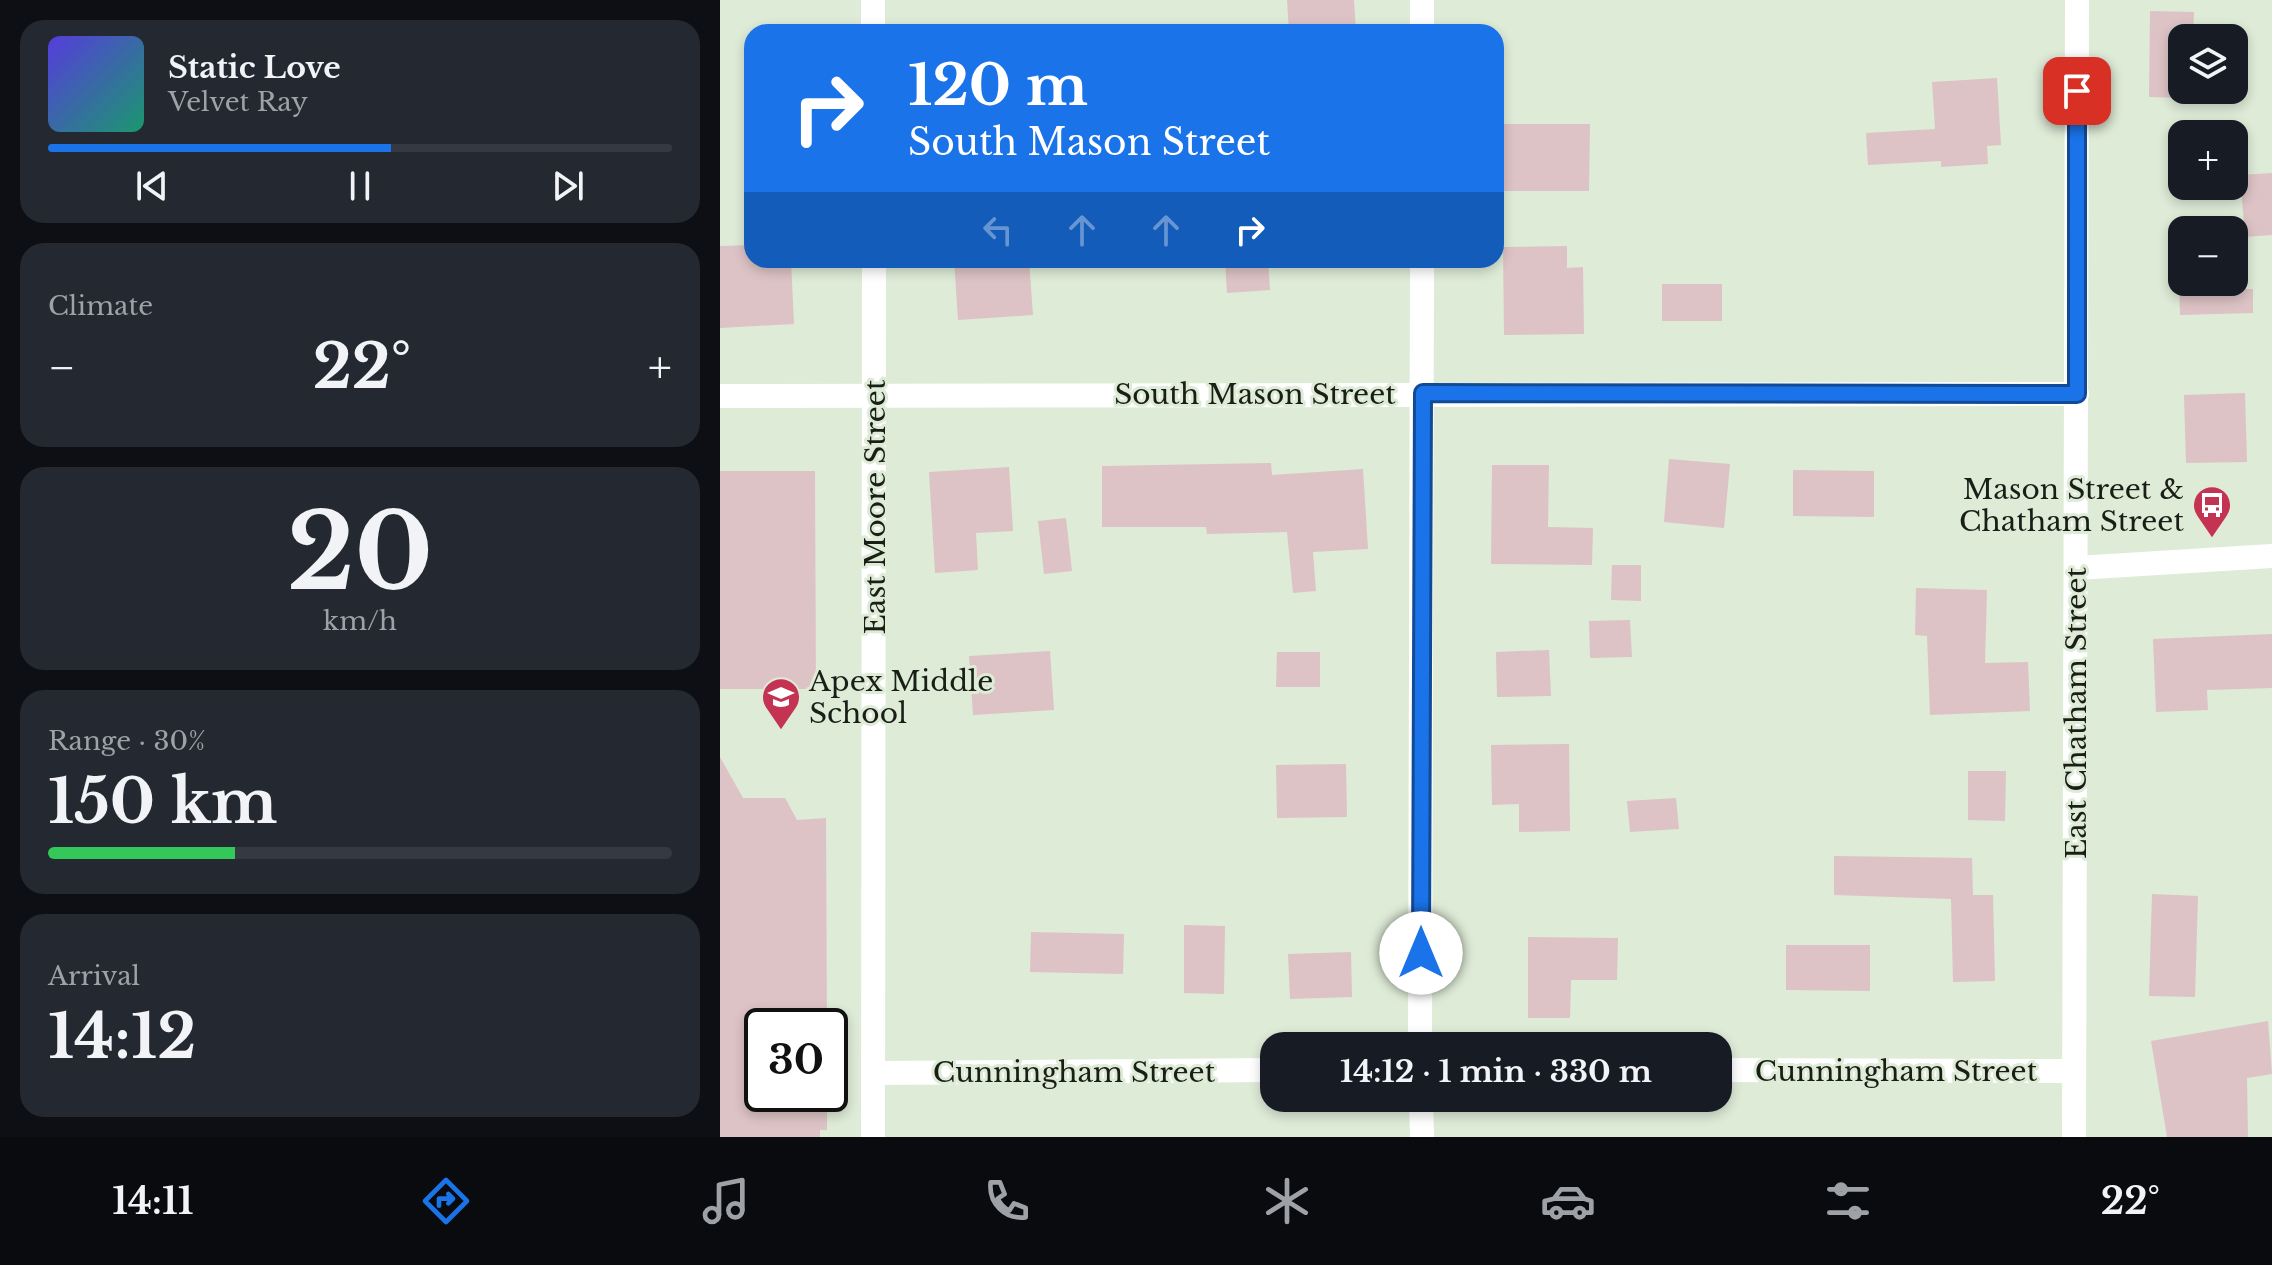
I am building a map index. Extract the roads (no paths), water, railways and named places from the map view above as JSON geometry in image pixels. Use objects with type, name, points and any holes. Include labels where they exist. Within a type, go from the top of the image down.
[{"type":"street","points":[[873,0],[873,24]]},
{"type":"street","points":[[1422,0],[1422,24]]},
{"type":"street","name":"East Chatham Street","points":[[2074,1137],[2077,0]]},
{"type":"street","name":"East Moore Street","points":[[873,1137],[874,268]]},
{"type":"street","points":[[1420,1032],[1422,268]]},
{"type":"street","name":"South Mason Street","points":[[720,396],[2077,394]]},
{"type":"street","points":[[2077,568],[2272,556]]},
{"type":"street","name":"Cunningham Street","points":[[874,1073],[1260,1070]]},
{"type":"street","name":"Cunningham Street","points":[[1732,1070],[2074,1071]]},
{"type":"street","points":[[1421,1112],[1422,1137]]},
{"type":"place","name":"Mason Street & Chatham Street","points":[[2212,539]]},
{"type":"place","name":"Apex Middle School","points":[[781,731]]}]
